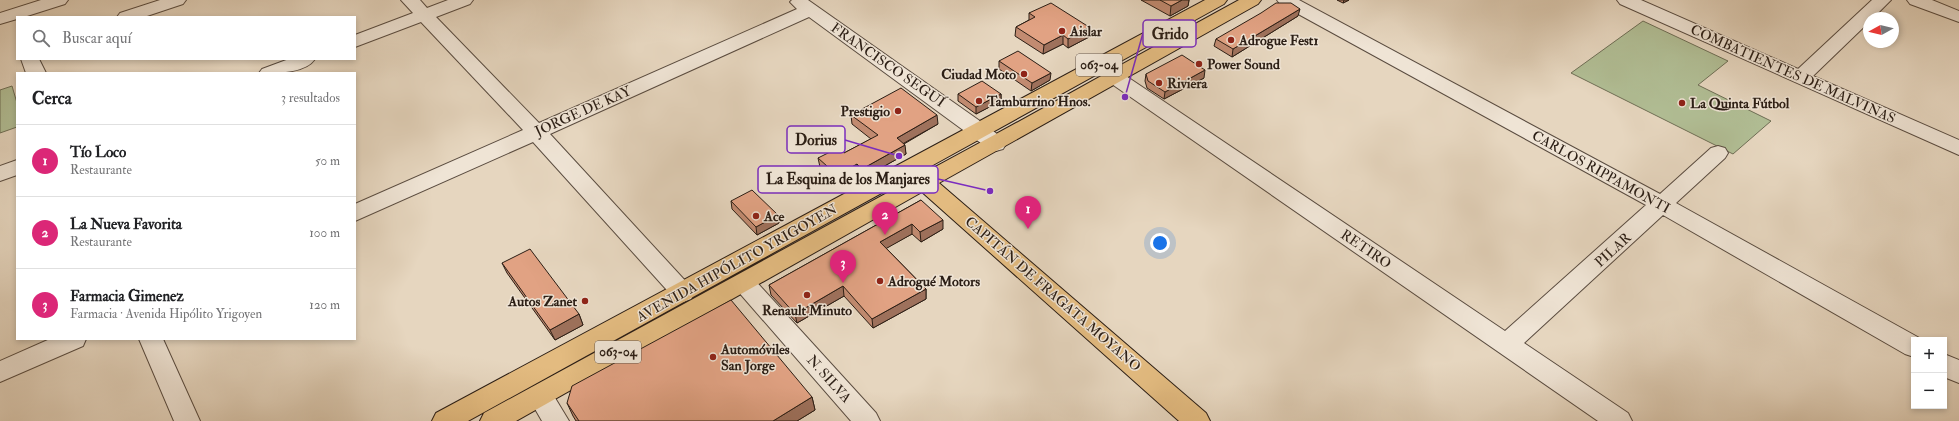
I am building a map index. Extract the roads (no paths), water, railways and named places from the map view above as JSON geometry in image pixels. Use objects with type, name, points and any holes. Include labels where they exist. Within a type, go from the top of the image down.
[{"type":"main road","name":"AVENIDA HIPÓLITO YRIGOYEN","points":[[988,137],[1218,0]]},
{"type":"main road","name":"AVENIDA HIPÓLITO YRIGOYEN","points":[[445,421],[683,293],[917,175],[988,137],[1114,76],[1252,0]]},
{"type":"main road","name":"AVENIDA HIPÓLITO YRIGOYEN","points":[[493,421],[744,283],[892,199],[917,175]]},
{"type":"main road","name":"CAPITÁN DE FRAGATA MOYANO","points":[[917,175],[1197,421]]},
{"type":"street","points":[[8,15],[59,0]]},
{"type":"street","points":[[129,16],[177,0]]},
{"type":"street","points":[[410,0],[536,132],[683,293]]},
{"type":"street","points":[[356,41],[464,0]]},
{"type":"street","name":"CARLOS RIPPAMONTI","points":[[1286,0],[1663,205],[1911,345]]},
{"type":"street","name":"COMBATIENTES DE MALVINAS","points":[[1626,0],[1959,148]]},
{"type":"street","points":[[1800,78],[1882,0]]},
{"type":"street","points":[[1916,0],[1959,17]]},
{"type":"street","name":"FRANCISCO SEGUÍ","points":[[803,5],[988,137]]},
{"type":"street","name":"JORGE DE KAY","points":[[356,213],[536,132],[803,5]]},
{"type":"street","points":[[30,60],[36,72]]},
{"type":"street","points":[[272,72],[303,60]]},
{"type":"street","name":"RETIRO","points":[[1114,76],[1619,421]]},
{"type":"street","name":"PILAR","points":[[1506,345],[1663,205],[1718,153]]},
{"type":"street","points":[[0,174],[16,168]]},
{"type":"street","name":"N. SILVA","points":[[744,283],[867,421]]},
{"type":"street","points":[[0,372],[72,340]]},
{"type":"street","points":[[151,340],[187,421]]},
{"type":"street","points":[[1947,366],[1959,373]]},
{"type":"street","points":[[540,395],[556,421]]},
{"type":"place","name":"Aislar","points":[[1062,31]]},
{"type":"place","name":"Adrogue Fest1","points":[[1231,40]]},
{"type":"place","name":"Power Sound","points":[[1199,64]]},
{"type":"place","name":"Ciudad Moto","points":[[1024,74]]},
{"type":"place","name":"Riviera","points":[[1159,83]]},
{"type":"place","name":"Grido","points":[[1125,97]]},
{"type":"place","name":"Tamburrino Hnos.","points":[[979,101]]},
{"type":"place","name":"La Quinta Fútbol","points":[[1682,103]]},
{"type":"place","name":"Prestigio","points":[[898,111]]},
{"type":"place","name":"Dorius","points":[[899,156]]},
{"type":"place","name":"La Esquina de los Manjares","points":[[990,191]]},
{"type":"place","name":"Ace","points":[[756,216]]},
{"type":"place","name":"Tío Loco","points":[[1028,229]]},
{"type":"place","name":"La Nueva Favorita","points":[[885,235]]},
{"type":"place","name":"Adrogué Motors","points":[[880,281]]},
{"type":"place","name":"Farmacia Gimenez","points":[[843,283]]},
{"type":"place","name":"Renault Minuto","points":[[807,295]]},
{"type":"place","name":"Autos Zanet","points":[[585,301]]},
{"type":"place","name":"Automóviles San Jorge","points":[[713,357]]}]
